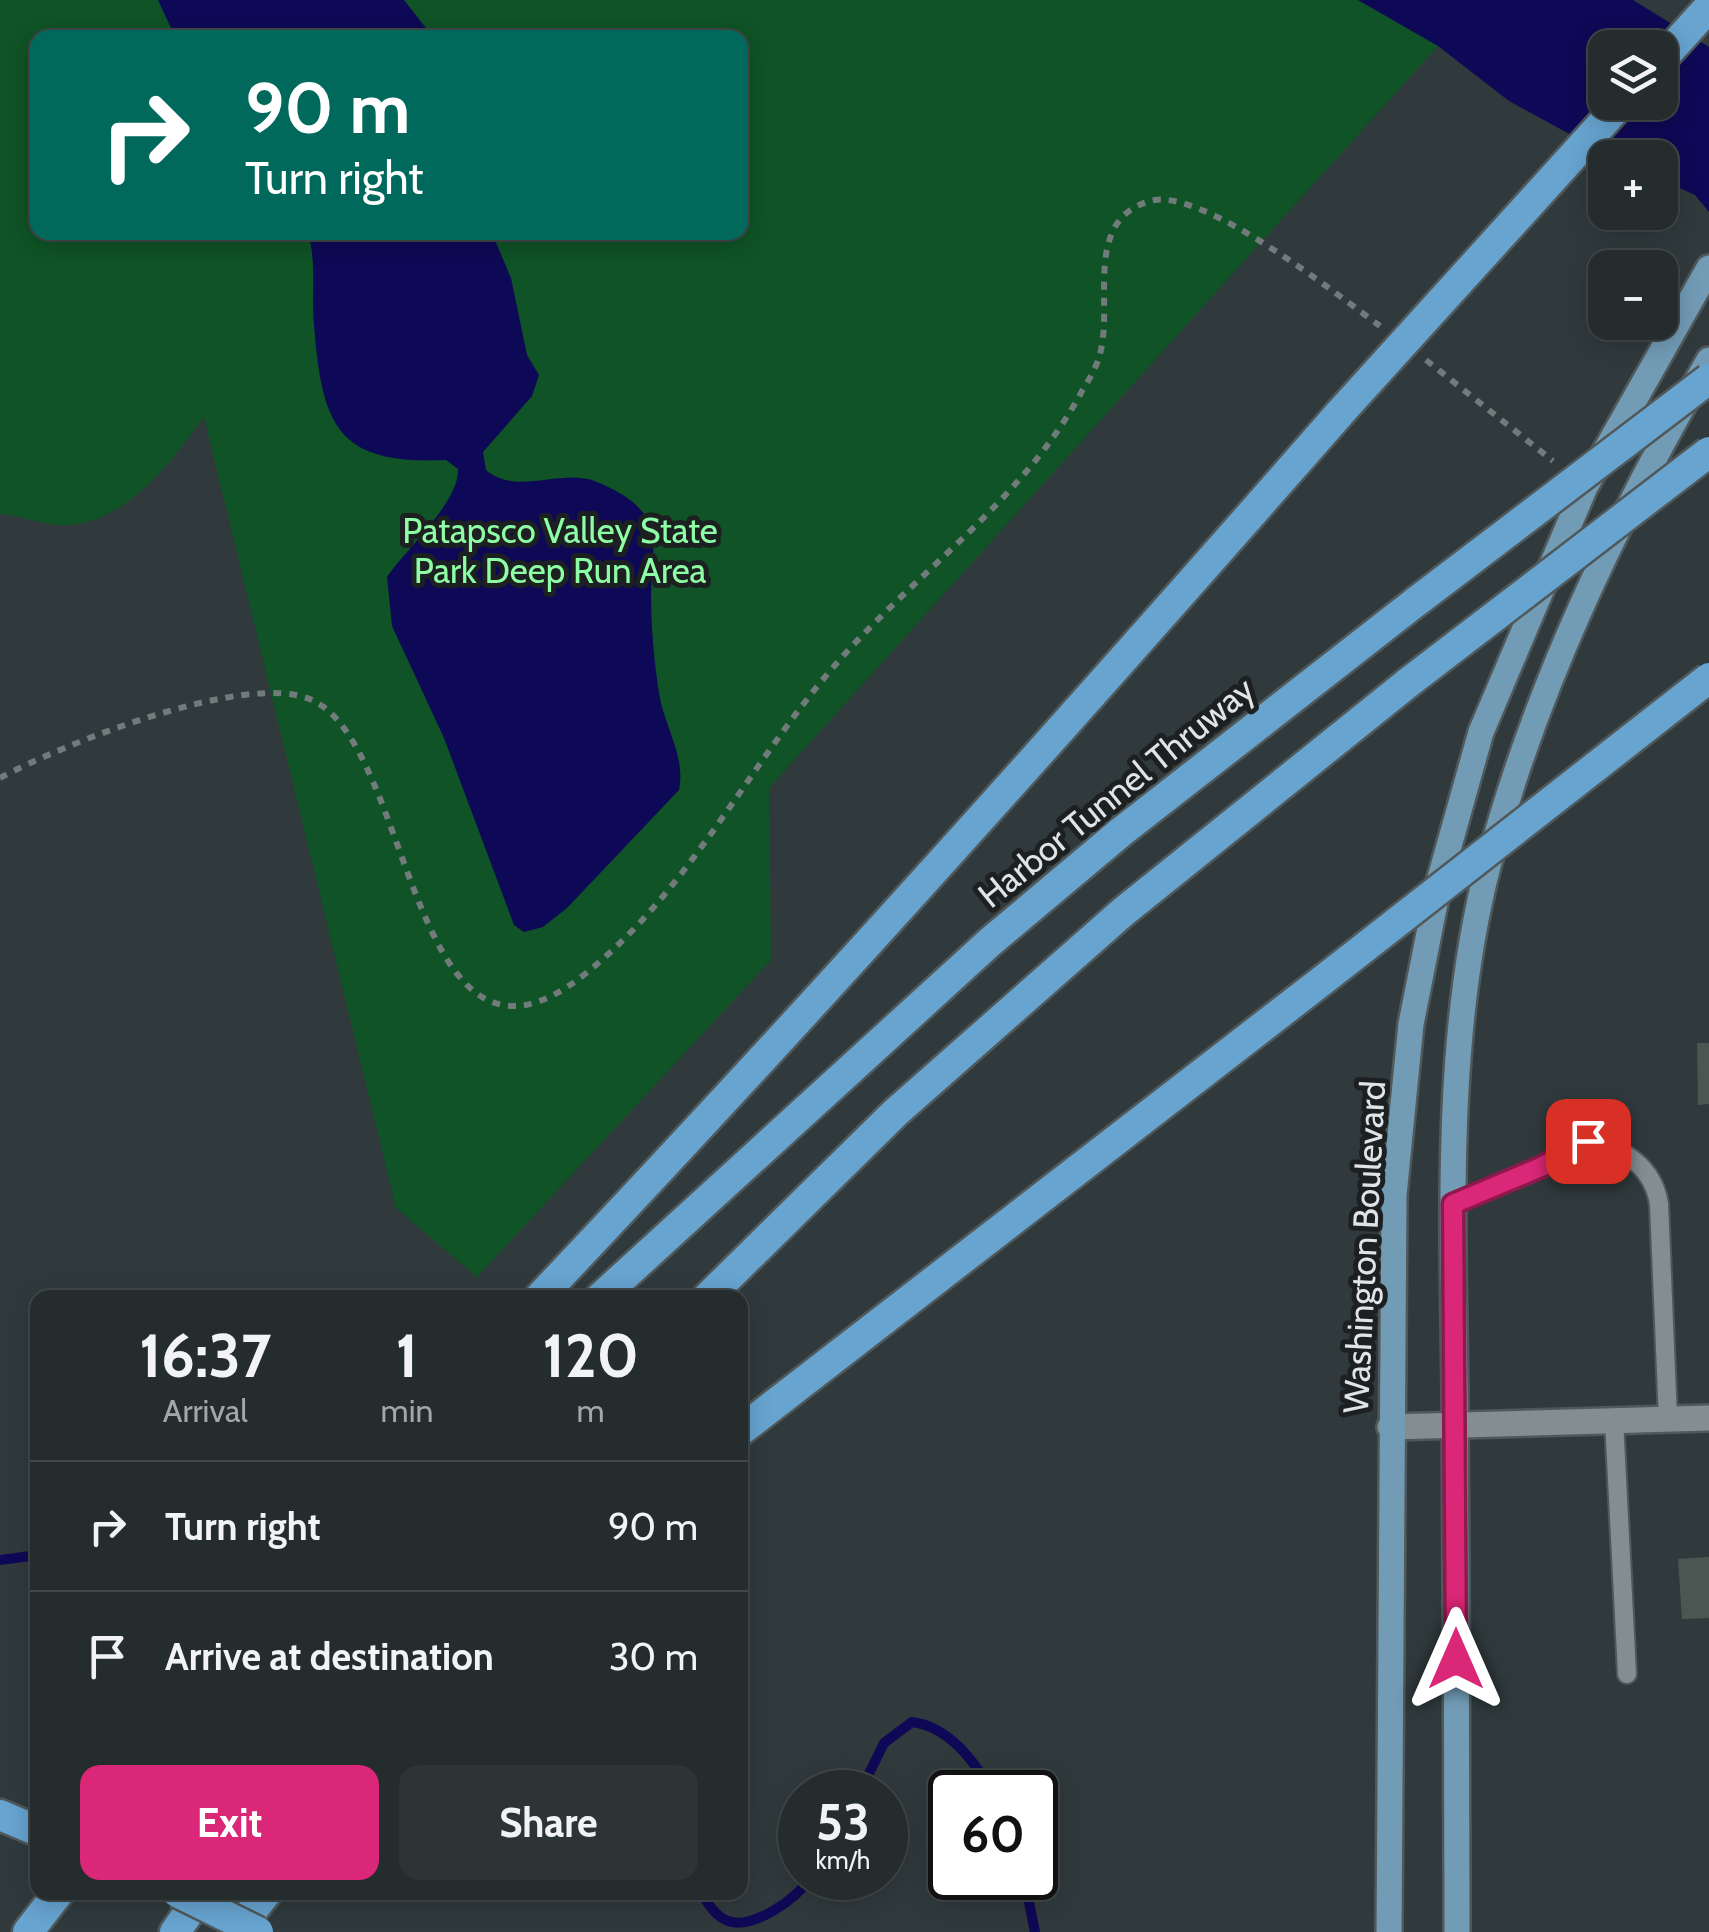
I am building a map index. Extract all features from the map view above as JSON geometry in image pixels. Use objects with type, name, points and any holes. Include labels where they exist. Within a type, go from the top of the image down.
[{"type":"highway","points":[[1678,40],[1709,6]]},
{"type":"highway","points":[[546,1290],[1006,792],[1340,412],[1606,120]]},
{"type":"highway","name":"Harbor Tunnel Thruway","points":[[609,1290],[990,942],[1122,832],[1709,379]]},
{"type":"highway","points":[[716,1290],[895,1113],[1109,924],[1409,682],[1709,452]]},
{"type":"highway","points":[[748,1424],[1709,678]]},
{"type":"highway","points":[[0,1815],[30,1828]]},
{"type":"highway","points":[[28,1932],[52,1900]]},
{"type":"highway","points":[[193,1900],[258,1932]]},
{"type":"highway","points":[[175,1932],[197,1900]]},
{"type":"highway","points":[[236,1932],[261,1900]]},
{"type":"main road","name":"Washington Boulevard","points":[[1389,1932],[1394,1195],[1411,1024],[1440,878],[1481,732],[1585,487],[1709,268]]},
{"type":"main road","points":[[1456,1932],[1453,1204],[1460,1036],[1487,870],[1523,747],[1572,623],[1646,470],[1709,360]]},
{"type":"street","points":[[1390,1426],[1709,1418]]},
{"type":"lane","points":[[1453,1204],[1541,1167],[1588,1141],[1607,1145],[1644,1168],[1656,1184],[1659,1204],[1668,1419]]},
{"type":"lane","points":[[1614,1420],[1626,1674]]},
{"type":"path","points":[[0,778],[40,756],[178,710],[243,694],[290,693],[314,700],[353,736],[368,763],[437,950],[457,977],[483,996],[510,1005],[533,1002],[583,976],[661,900],[834,666],[1051,444],[1100,356],[1105,245],[1128,214],[1151,200],[1200,206],[1243,230],[1390,333]]},
{"type":"path","points":[[1420,355],[1585,487]]},
{"type":"green space","name":"Patapsco Valley State Park Deep Run Area","points":[[0,0],[1358,0],[1438,46],[769,788],[771,960],[477,1277],[396,1208],[204,417],[163,469],[111,512],[69,525],[0,514]]},
{"type":"shaded area","points":[[158,0],[404,0],[428,30],[172,30]]},
{"type":"shaded area","points":[[1358,0],[1633,0],[1709,47],[1709,212],[1695,195],[1678,187],[1678,140],[1588,140],[1588,144],[1509,101],[1438,46]]},
{"type":"shaded area","points":[[309,240],[495,240],[511,278],[527,355],[539,375],[532,396],[483,452],[486,470],[512,481],[583,478],[597,482],[631,501],[650,527],[656,669],[680,765],[679,790],[567,908],[543,927],[524,932],[514,925],[444,738],[392,626],[387,577],[442,510],[458,469],[446,460],[381,455],[342,433],[323,390],[313,313]]},
{"type":"building","points":[[1697,1043],[1709,1043],[1709,1104],[1698,1105]]},
{"type":"building","points":[[1709,1557],[1709,1618],[1682,1619],[1678,1559]]},
{"type":"waterway","points":[[0,1560],[30,1556]]},
{"type":"waterway","points":[[871,1770],[884,1743],[912,1722],[950,1739],[978,1770]]},
{"type":"waterway","points":[[706,1900],[719,1916],[738,1923],[762,1917],[788,1900]]},
{"type":"waterway","points":[[1028,1900],[1035,1932]]},
{"type":"route","points":[[1456,1659],[1453,1204],[1541,1167],[1588,1141]]}]
